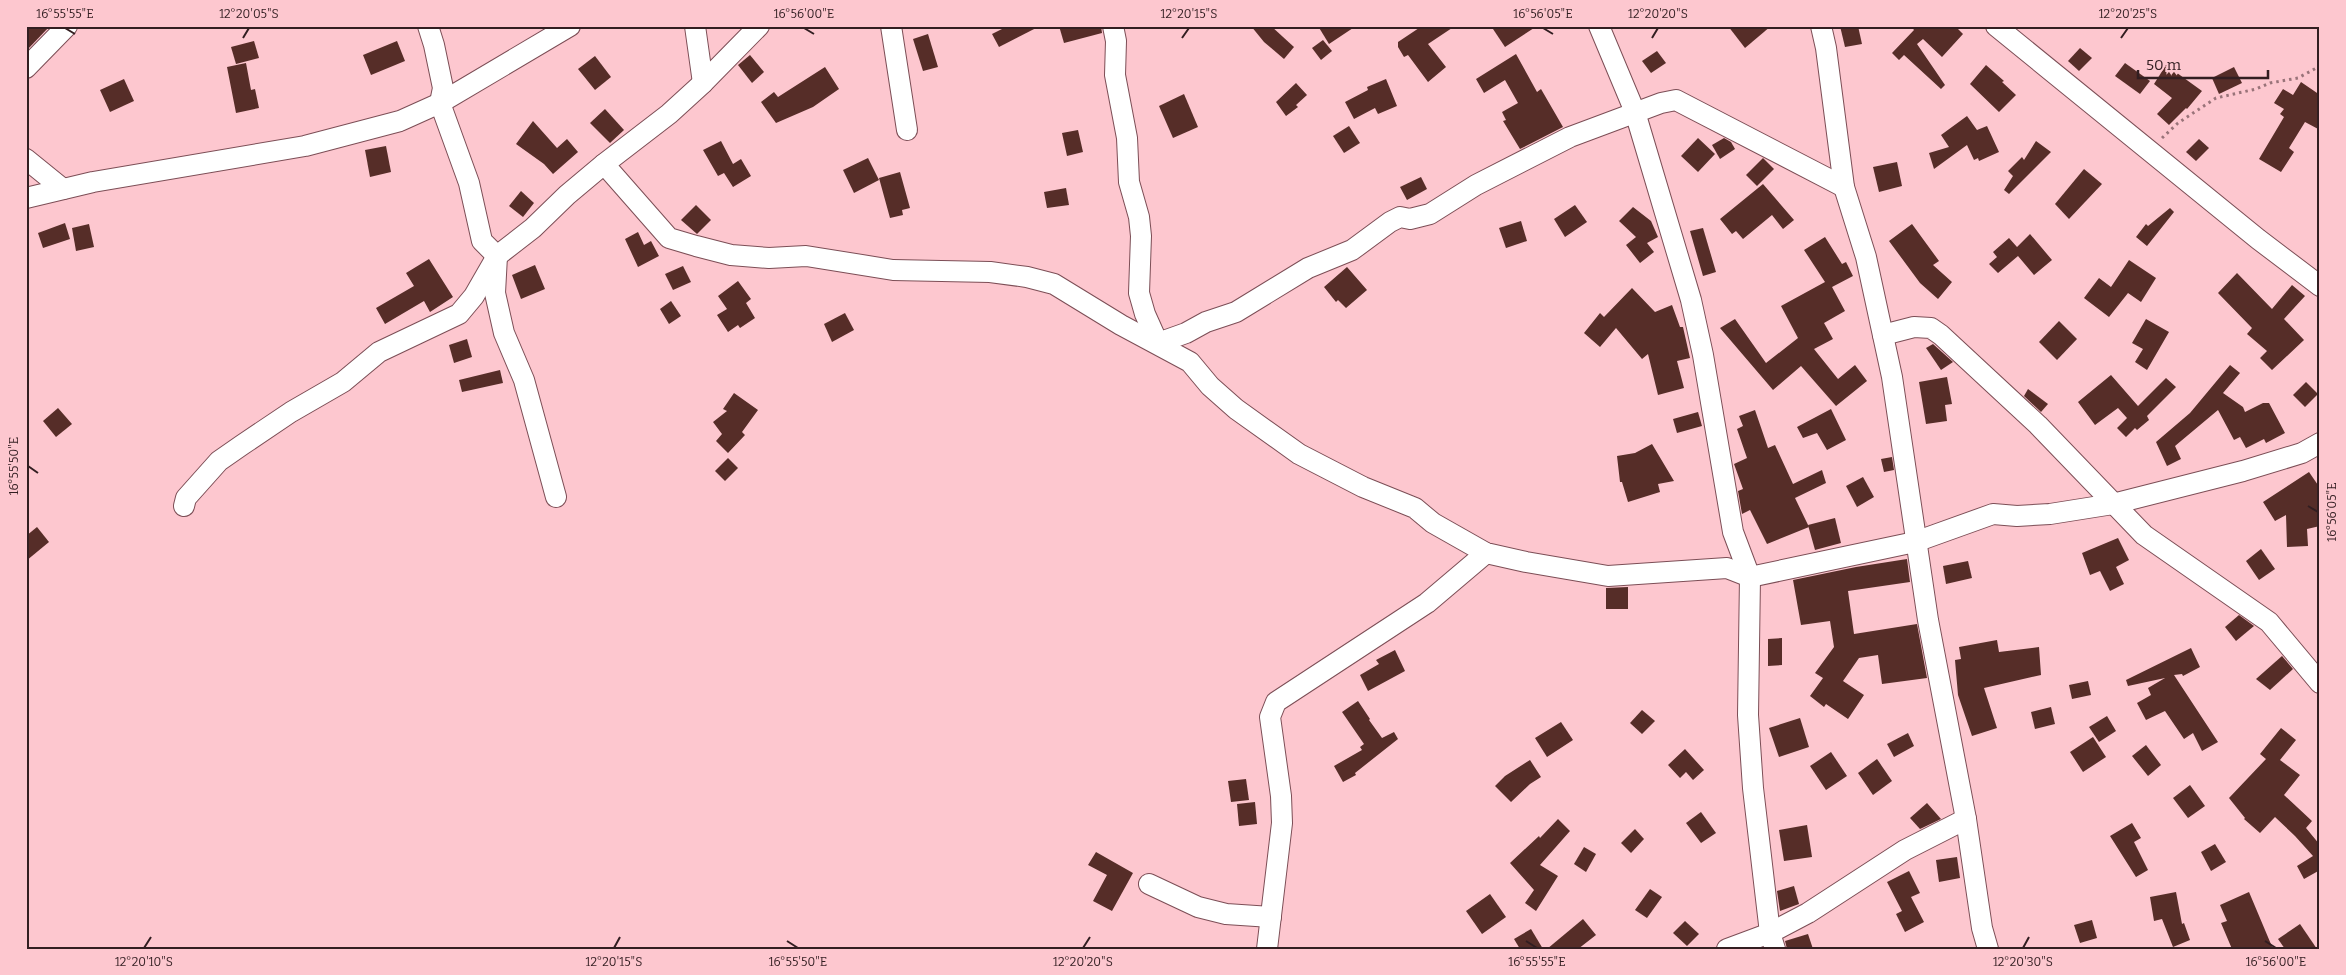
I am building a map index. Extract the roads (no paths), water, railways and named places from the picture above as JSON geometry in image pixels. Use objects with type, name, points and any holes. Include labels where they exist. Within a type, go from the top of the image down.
[{"type":"street","points":[[26,68],[67,26]]},
{"type":"street","points":[[428,26],[434,45],[442,88],[440,103],[469,183],[482,241],[498,256]]},
{"type":"street","points":[[26,198],[179,166],[305,146],[400,121],[440,103],[570,26]]},
{"type":"street","points":[[695,26],[703,83]]},
{"type":"street","points":[[184,506],[186,498],[219,461],[291,412],[342,382],[379,352],[459,314],[474,296],[498,256],[533,228],[567,195],[604,164],[669,114],[703,83],[759,26]]},
{"type":"street","points":[[891,26],[907,130]]},
{"type":"street","points":[[1114,26],[1116,41],[1115,75],[1127,138],[1129,182],[1139,217],[1141,236],[1139,293],[1145,314],[1158,343]]},
{"type":"street","points":[[1599,26],[1635,112],[1691,300],[1704,354],[1734,532],[1750,577],[1748,715],[1753,788],[1772,941]]},
{"type":"street","points":[[1821,26],[1826,48],[1844,187],[1866,257],[1892,376],[1915,542],[1966,819],[1982,928],[1988,949]]},
{"type":"street","points":[[1996,26],[2258,239],[2320,286]]},
{"type":"street","points":[[1158,343],[1186,333],[1206,322],[1236,312],[1308,268],[1352,250],[1390,222],[1400,217],[1410,219],[1430,214],[1476,185],[1570,137],[1635,112],[1676,100],[1844,187]]},
{"type":"street","points":[[26,159],[63,189]]},
{"type":"street","points":[[604,164],[669,238],[696,246],[731,255],[769,258],[806,256],[893,270],[966,271],[1027,277],[1054,284],[1121,325],[1158,343],[1190,362],[1217,393],[1299,454],[1363,486],[1415,508],[1433,523],[1486,553],[1608,576],[1727,568],[1750,577],[1915,542],[1993,514],[2018,516],[2050,514],[2113,504],[2243,471],[2302,453],[2320,443]]},
{"type":"street","points":[[498,256],[495,293],[504,333],[524,380],[556,497]]},
{"type":"street","points":[[1882,335],[1914,328],[1931,328],[2038,425],[2144,534],[2269,622],[2320,683]]},
{"type":"street","points":[[1267,949],[1282,822],[1281,796],[1270,717],[1276,702],[1427,603],[1486,553]]},
{"type":"street","points":[[1727,949],[1772,941],[1808,913],[1905,850],[1966,819]]},
{"type":"street","points":[[1149,884],[1198,906],[1226,914],[1271,917]]}]
